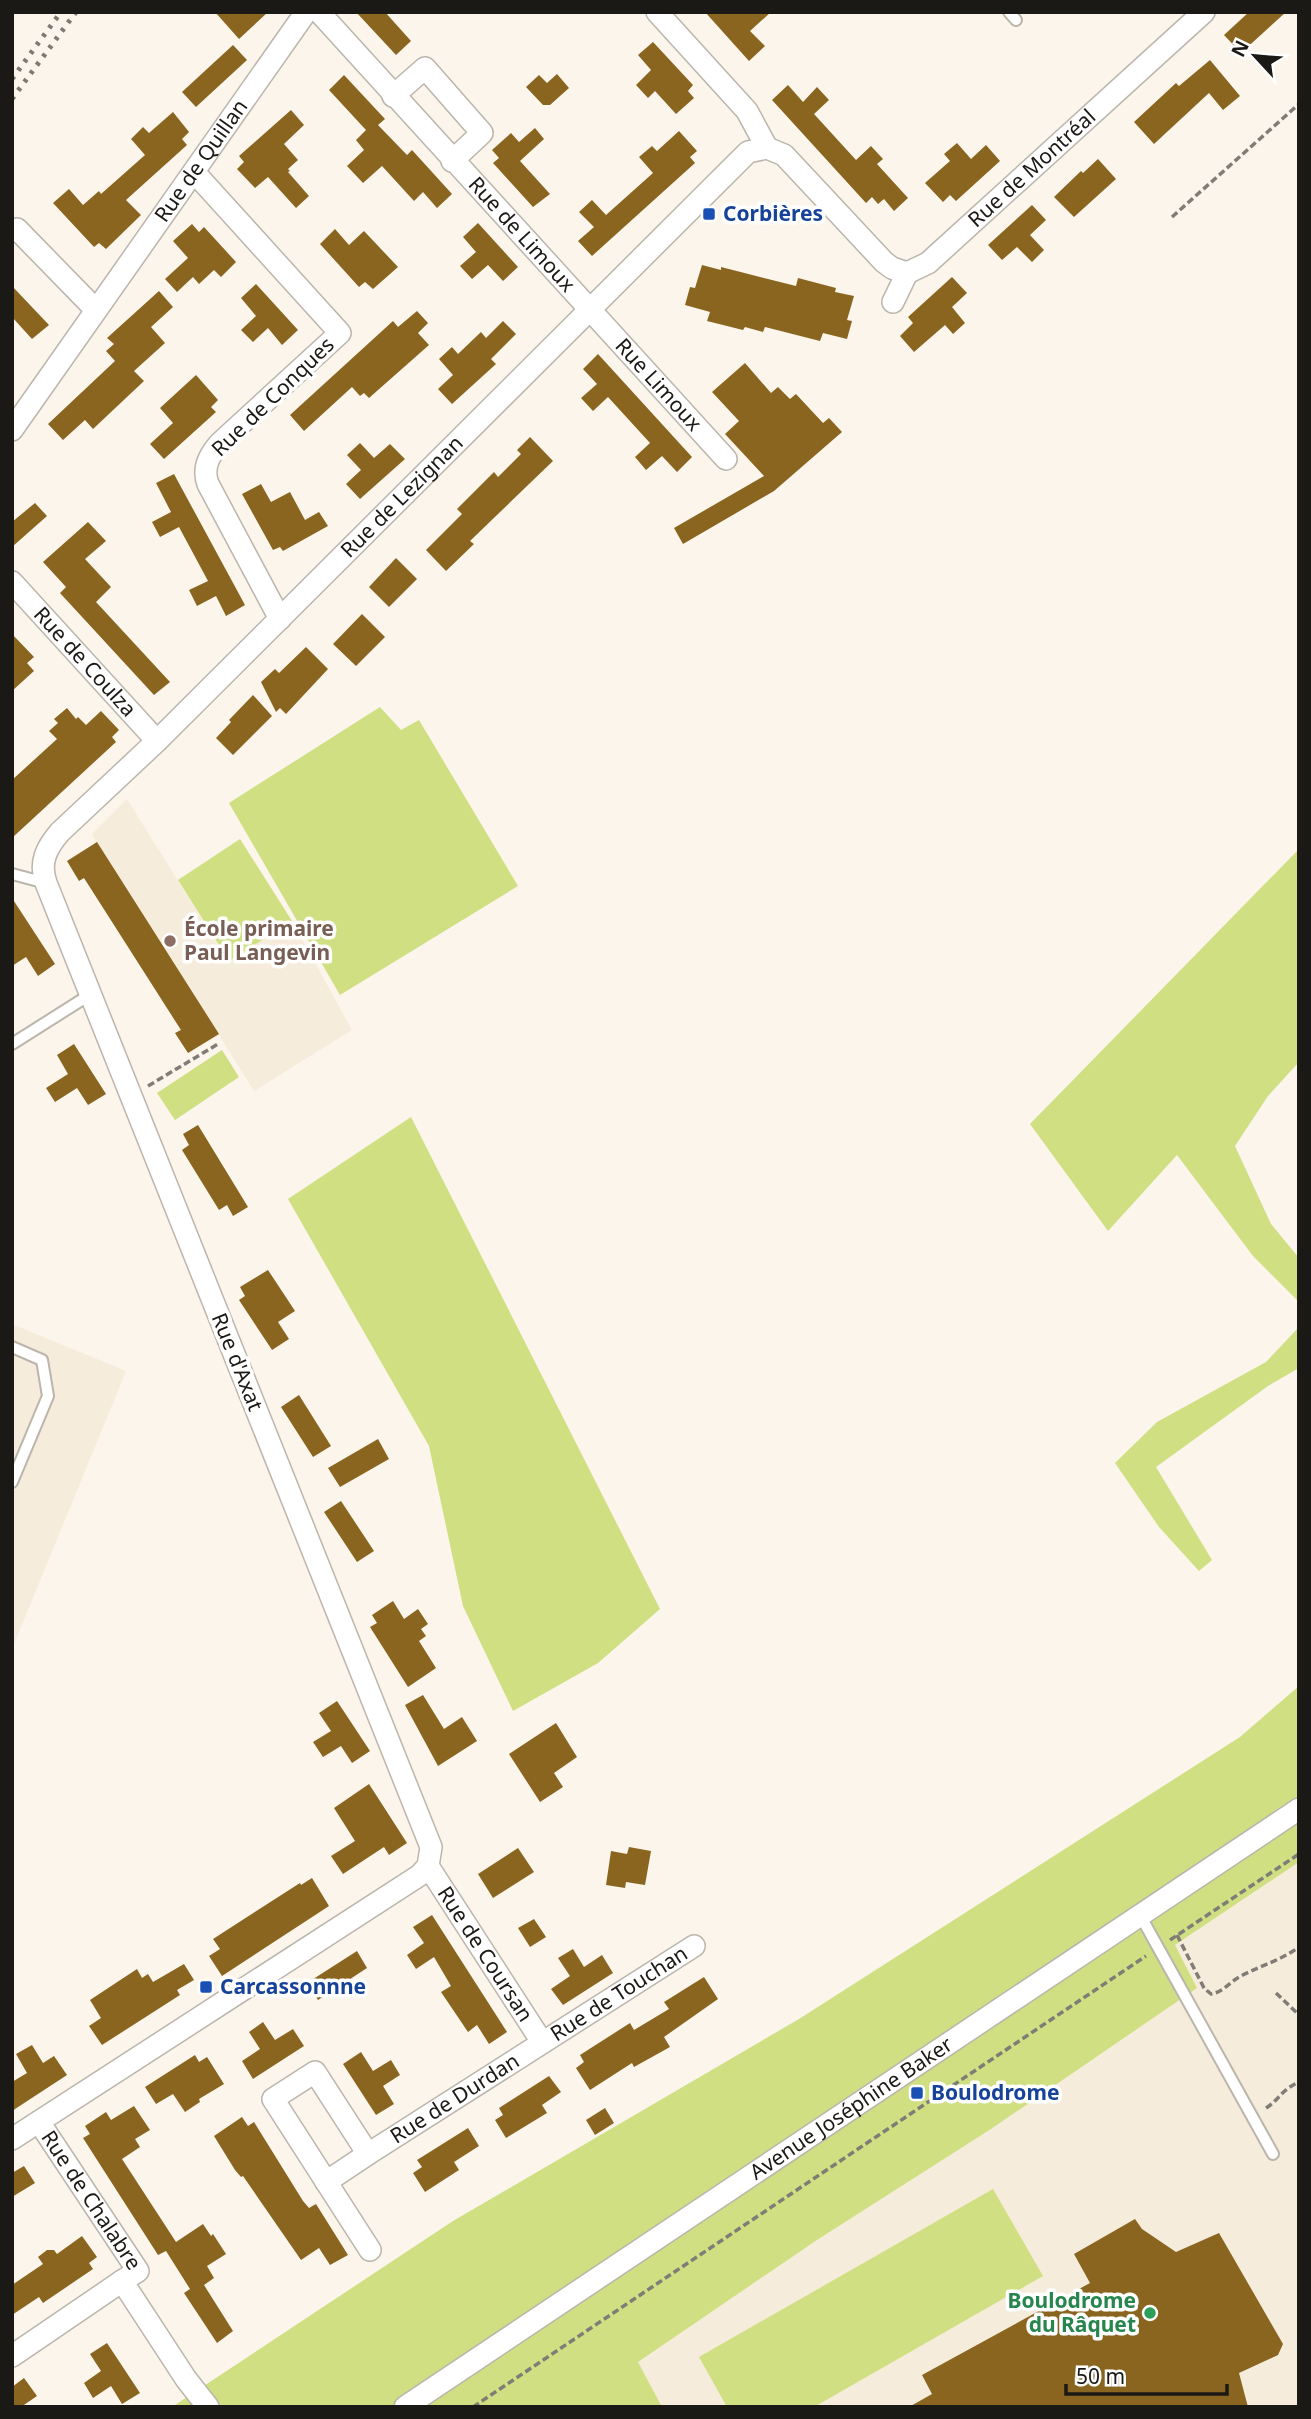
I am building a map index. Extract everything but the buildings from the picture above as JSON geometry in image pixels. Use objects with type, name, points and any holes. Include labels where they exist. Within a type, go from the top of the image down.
[{"type":"street","name":"Rue de Quillan","points":[[12,430],[306,12]]},
{"type":"street","name":"Rue de Limoux","points":[[318,12],[590,310]]},
{"type":"street","points":[[657,12],[747,111],[767,148],[776,150],[791,160],[884,261],[892,268],[907,273],[893,302]]},
{"type":"street","name":"Rue de Montréal","points":[[907,273],[928,263],[1204,12]]},
{"type":"street","name":"Rue de Limoux","points":[[394,96],[425,68],[482,133],[452,161]]},
{"type":"street","name":"Rue de Lezignan","points":[[44,857],[60,832],[157,741],[741,158],[757,149],[767,148]]},
{"type":"street","name":"Rue de Conques","points":[[194,172],[340,333],[220,443],[208,459],[206,468],[208,484],[280,619]]},
{"type":"street","points":[[17,229],[96,310]]},
{"type":"street","name":"Rue Limoux","points":[[590,310],[726,459]]},
{"type":"street","name":"Rue de Coulza","points":[[12,582],[157,741]]},
{"type":"street","name":"Rue d'Axat","points":[[44,857],[42,866],[46,883],[429,1839],[431,1847],[428,1866]]},
{"type":"street","name":"Avenue Joséphine Baker","points":[[405,2407],[1299,1809]]},
{"type":"street","points":[[12,2139],[410,1882],[428,1866]]},
{"type":"street","name":"Rue de Coursan","points":[[428,1866],[542,2042]]},
{"type":"street","name":"Rue de Touchan","points":[[542,2042],[694,1946]]},
{"type":"street","name":"Rue de Durdan","points":[[326,2182],[542,2042]]},
{"type":"street","name":"Rue de Durdan","points":[[368,2154],[315,2072],[273,2099],[370,2250]]},
{"type":"street","name":"Rue de Chalabre","points":[[39,2122],[138,2271],[122,2281],[186,2379],[208,2407]]},
{"type":"street","points":[[12,2356],[122,2281]]},
{"type":"street","name":"Rue de Chalabre","points":[[186,2379],[196,2407]]},
{"type":"lane","points":[[12,874],[46,883]]},
{"type":"lane","points":[[12,1044],[91,994]]},
{"type":"lane","points":[[12,1347],[42,1360],[48,1396],[12,1482]]},
{"type":"lane","points":[[1140,1915],[1273,2154]]},
{"type":"path","points":[[1172,217],[1299,104]]},
{"type":"path","points":[[131,1096],[218,1044]]},
{"type":"path","points":[[473,2407],[1299,1854]]},
{"type":"path","points":[[1177,1935],[1204,1988],[1211,1994],[1219,1993],[1241,1976],[1282,1959],[1299,1947]]},
{"type":"path","points":[[1276,1993],[1299,2015]]},
{"type":"path","points":[[1252,2116],[1272,2104],[1284,2090],[1299,2082]]},
{"type":"shaded area","name":"École primaire Paul Langevin","points":[[127,799],[228,961],[292,921],[352,1030],[254,1091],[219,1035],[188,1053],[175,1033],[180,1029],[84,878],[79,881],[67,861],[96,843],[92,834]]},
{"type":"shaded area","points":[[12,1324],[126,1371],[12,1649]]},
{"type":"shaded area","points":[[1299,1862],[1299,2407],[662,2407],[638,2362],[817,2240],[991,2129],[1197,1988],[1175,1945]]},
{"type":"green space","points":[[380,707],[401,730],[419,720],[518,886],[340,995],[229,803]]},
{"type":"green space","points":[[240,839],[292,921],[229,961],[178,880]]},
{"type":"green space","points":[[1299,849],[1299,1062],[1268,1096],[1235,1146],[1271,1224],[1299,1258],[1299,1302],[1253,1256],[1177,1155],[1108,1231],[1030,1124]]},
{"type":"green space","points":[[222,1050],[239,1077],[175,1120],[157,1093]]},
{"type":"green space","points":[[411,1117],[660,1609],[598,1663],[513,1711],[463,1606],[429,1446],[288,1199]]},
{"type":"green space","points":[[1299,1327],[1299,1368],[1268,1386],[1156,1467],[1212,1560],[1199,1571],[1159,1527],[1115,1463],[1157,1422],[1266,1362]]},
{"type":"green space","points":[[1299,1686],[1299,1862],[1175,1945],[1197,1988],[991,2129],[817,2240],[638,2362],[662,2407],[172,2407],[453,2221],[799,2019],[1240,1737]]},
{"type":"green space","points":[[993,2189],[1043,2276],[814,2407],[727,2407],[699,2357]]},
{"type":"railway","points":[[12,79],[61,12]]},
{"type":"railway","points":[[12,99],[76,12]]},
{"type":"place","name":"Corbières","points":[[709,214]]},
{"type":"place","name":"École primaire Paul Langevin","points":[[170,941]]},
{"type":"place","name":"Carcassonnne","points":[[206,1987]]},
{"type":"place","name":"Boulodrome","points":[[917,2093]]},
{"type":"place","name":"Boulodrome du Râquet","points":[[1150,2313]]}]
